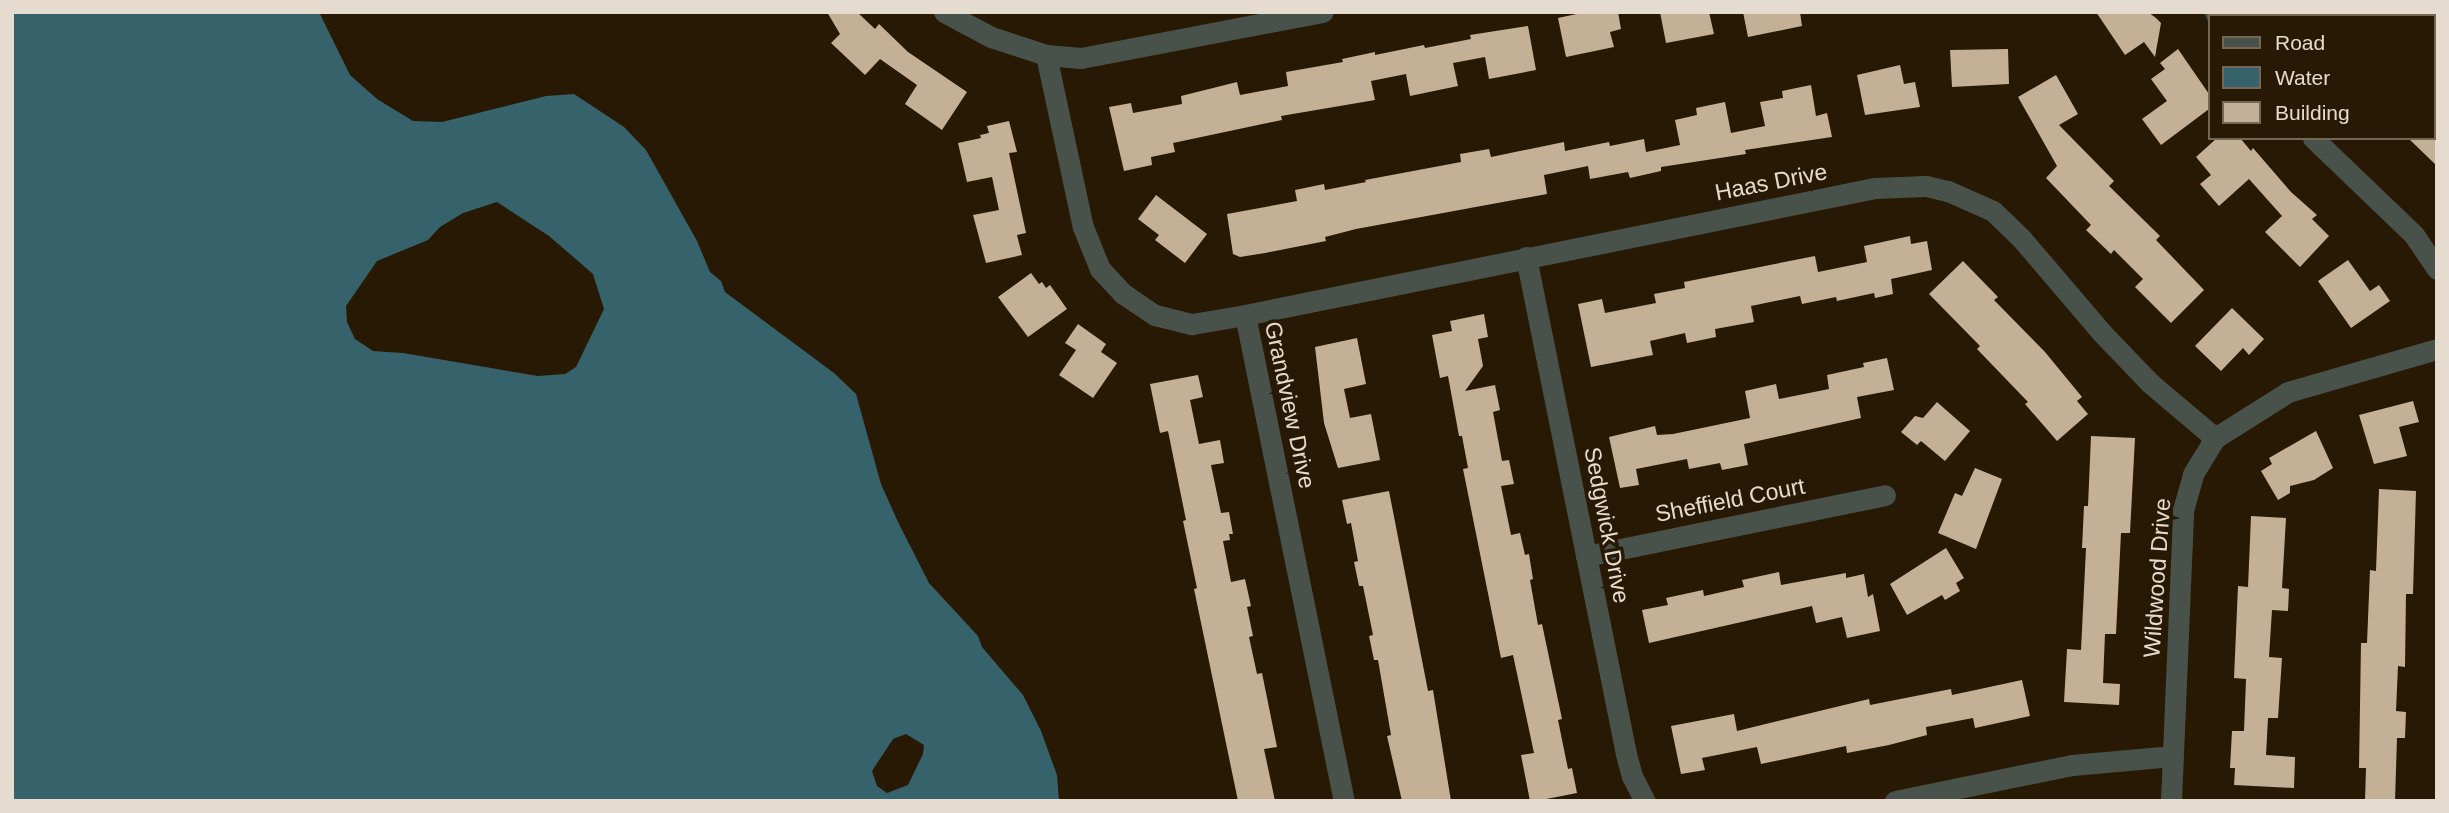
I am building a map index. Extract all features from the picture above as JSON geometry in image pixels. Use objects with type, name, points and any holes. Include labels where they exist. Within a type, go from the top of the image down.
[{"type":"street","points":[[944,12],[991,37],[1046,55],[1081,58],[1120,53],[1323,12]]},
{"type":"street","name":"Grandview Drive","points":[[1046,55],[1083,226],[1100,269],[1122,293],[1155,315],[1192,324],[1245,314],[1344,801]]},
{"type":"street","points":[[2316,140],[2414,234],[2437,269]]},
{"type":"street","name":"Haas Drive","points":[[1245,314],[1875,188],[1912,185],[1948,191],[1993,211],[2021,238],[2103,334],[2150,383],[2216,438]]},
{"type":"street","name":"Sedgwick Drive","points":[[1525,257],[1626,754],[1632,776],[1645,801]]},
{"type":"street","name":"Wildwood Drive","points":[[2171,801],[2183,510],[2193,474],[2216,438],[2288,391],[2437,349]]},
{"type":"street","name":"Sheffield Court","points":[[1586,556],[1885,495]]},
{"type":"street","points":[[1895,801],[2072,765],[2173,756]]},
{"type":"water","points":[[12,12],[319,12],[350,75],[377,99],[413,121],[442,122],[546,96],[574,94],[624,127],[646,150],[697,241],[710,272],[721,281],[725,292],[834,373],[856,394],[881,484],[898,522],[929,583],[978,636],[982,647],[1023,695],[1041,731],[1057,775],[1059,801],[12,801]],"holes":[[[497,202],[549,236],[593,274],[604,309],[576,367],[565,374],[538,376],[403,353],[373,351],[355,339],[347,322],[346,306],[377,261],[428,240],[440,227],[463,213]],[[906,734],[924,745],[923,754],[908,785],[887,793],[877,786],[872,771],[893,739]]]},
{"type":"building","points":[[827,12],[857,12],[875,29],[879,24],[908,52],[967,92],[942,130],[905,104],[917,85],[880,59],[865,75],[831,43],[840,34]]},
{"type":"building","points":[[1586,12],[1618,12],[1621,29],[1610,32],[1614,47],[1566,57],[1558,18]]},
{"type":"building","points":[[1660,12],[1709,12],[1714,34],[1666,43]]},
{"type":"building","points":[[1743,12],[1800,12],[1802,26],[1748,37]]},
{"type":"building","points":[[2096,12],[2148,12],[2156,18],[2161,23],[2155,57],[2144,42],[2125,55]]},
{"type":"building","points":[[1528,26],[1536,70],[1489,79],[1485,57],[1453,63],[1458,86],[1410,96],[1406,74],[1371,81],[1375,100],[1281,116],[1282,120],[1173,143],[1175,152],[1151,157],[1152,165],[1124,171],[1109,107],[1131,103],[1133,113],[1182,104],[1181,96],[1237,82],[1240,95],[1288,86],[1286,72],[1343,62],[1342,59],[1375,52],[1375,55],[1424,45],[1425,48],[1471,39],[1470,35]]},
{"type":"building","points":[[2008,49],[2009,84],[1952,87],[1950,50]]},
{"type":"building","points":[[2178,49],[2208,93],[2208,110],[2161,145],[2142,119],[2167,101],[2151,79],[2165,69],[2160,63]]},
{"type":"building","points":[[1900,65],[1904,84],[1915,82],[1920,107],[1865,115],[1857,75]]},
{"type":"building","points":[[2056,75],[2078,114],[2059,125],[2114,181],[2109,186],[2160,236],[2156,240],[2204,290],[2171,323],[2135,287],[2143,279],[2114,250],[2111,254],[2086,230],[2091,225],[2046,178],[2057,166],[2018,97]]},
{"type":"building","points":[[1811,85],[1816,116],[1827,113],[1832,137],[1745,150],[1746,154],[1661,167],[1661,171],[1630,178],[1628,172],[1590,179],[1588,166],[1544,175],[1547,194],[1356,229],[1325,237],[1326,241],[1265,253],[1240,257],[1233,254],[1227,214],[1297,201],[1295,190],[1324,184],[1325,190],[1461,162],[1460,154],[1489,149],[1491,157],[1564,142],[1565,151],[1609,142],[1610,146],[1644,139],[1646,152],[1680,145],[1675,120],[1697,115],[1696,108],[1725,102],[1731,133],[1765,126],[1760,102],[1783,98],[1782,91]]},
{"type":"building","points":[[1009,121],[1017,152],[1009,153],[1026,233],[1017,235],[1022,255],[986,263],[973,215],[999,210],[992,177],[967,182],[958,143],[981,138],[980,135],[989,133],[987,126]]},
{"type":"building","points":[[2437,138],[2437,166],[2410,140]]},
{"type":"building","points":[[2215,140],[2242,140],[2251,151],[2253,148],[2291,192],[2317,215],[2312,219],[2329,236],[2300,267],[2265,232],[2282,216],[2249,179],[2219,206],[2200,184],[2211,175],[2196,157]]},
{"type":"building","points":[[1156,195],[1207,234],[1185,263],[1155,240],[1159,235],[1138,219]]},
{"type":"building","points":[[1910,236],[1911,244],[1927,241],[1932,270],[1891,279],[1893,294],[1875,298],[1874,293],[1837,301],[1836,297],[1802,304],[1800,296],[1751,306],[1754,322],[1715,329],[1716,337],[1687,343],[1685,333],[1650,341],[1653,355],[1591,367],[1578,304],[1602,299],[1605,313],[1656,303],[1654,294],[1685,288],[1684,282],[1815,256],[1818,272],[1867,262],[1864,246]]},
{"type":"building","points":[[2348,260],[2370,291],[2379,285],[2390,301],[2351,328],[2318,281]]},
{"type":"building","points":[[1963,261],[1998,297],[1994,300],[2045,352],[2082,397],[2077,401],[2088,414],[2057,441],[2025,404],[2028,402],[1977,349],[1980,346],[1929,294]]},
{"type":"building","points":[[1031,273],[1039,284],[1042,282],[1046,288],[1050,285],[1067,309],[1028,337],[998,297]]},
{"type":"building","points":[[2232,308],[2264,339],[2249,355],[2243,348],[2221,371],[2195,346]]},
{"type":"building","points":[[1484,314],[1488,337],[1478,339],[1483,366],[1465,391],[1495,385],[1500,410],[1493,412],[1502,461],[1509,460],[1514,484],[1501,486],[1511,535],[1520,533],[1525,555],[1529,554],[1533,579],[1530,580],[1538,625],[1542,624],[1562,719],[1558,720],[1568,769],[1572,768],[1577,793],[1536,801],[1530,801],[1521,755],[1534,753],[1513,655],[1501,658],[1463,469],[1468,468],[1462,436],[1459,436],[1448,376],[1440,378],[1432,335],[1452,331],[1450,321]]},
{"type":"building","points":[[1078,324],[1106,344],[1101,352],[1117,363],[1093,398],[1059,375],[1076,350],[1065,343]]},
{"type":"building","points":[[1357,338],[1366,384],[1344,389],[1350,418],[1371,414],[1380,460],[1338,468],[1324,423],[1315,347]]},
{"type":"building","points":[[1887,358],[1894,390],[1857,397],[1861,418],[1744,444],[1748,465],[1722,470],[1720,463],[1689,469],[1687,459],[1636,469],[1639,485],[1620,488],[1609,437],[1655,426],[1657,435],[1673,434],[1750,418],[1745,391],[1776,384],[1779,399],[1829,389],[1827,375],[1864,367],[1863,363]]},
{"type":"building","points":[[1198,375],[1203,397],[1190,400],[1199,444],[1220,440],[1224,463],[1211,465],[1221,513],[1229,512],[1233,534],[1229,534],[1230,540],[1223,541],[1231,582],[1245,579],[1251,606],[1247,607],[1253,636],[1249,637],[1257,674],[1262,673],[1277,747],[1264,749],[1275,801],[1238,801],[1194,589],[1197,588],[1183,521],[1186,520],[1168,431],[1160,433],[1150,384]]},
{"type":"building","points":[[2413,401],[2419,422],[2399,427],[2407,456],[2374,464],[2359,415]]},
{"type":"building","points":[[1937,402],[1970,431],[1945,461],[1921,441],[1917,445],[1901,432],[1915,416],[1923,418]]},
{"type":"building","points":[[2316,431],[2333,468],[2314,480],[2290,486],[2290,493],[2278,500],[2261,471],[2272,464],[2269,458]]},
{"type":"building","points":[[2091,436],[2135,438],[2130,533],[2121,533],[2116,634],[2105,634],[2103,683],[2120,684],[2119,705],[2064,702],[2067,649],[2081,650],[2086,548],[2082,548],[2084,506],[2088,506]]},
{"type":"building","points":[[1975,468],[2002,479],[1976,549],[1938,533],[1955,493],[1962,496]]},
{"type":"building","points":[[2379,489],[2416,491],[2413,594],[2406,594],[2405,667],[2398,666],[2396,711],[2406,712],[2405,738],[2397,738],[2395,801],[2365,801],[2366,768],[2359,768],[2361,643],[2367,643],[2370,570],[2376,571]]},
{"type":"building","points":[[1389,491],[1428,691],[1433,690],[1451,801],[1402,801],[1387,736],[1391,735],[1378,660],[1374,660],[1369,636],[1373,635],[1363,586],[1359,586],[1354,562],[1358,561],[1351,523],[1347,524],[1342,500]]},
{"type":"building","points":[[2251,516],[2286,518],[2282,588],[2289,589],[2288,611],[2272,610],[2269,657],[2282,658],[2278,718],[2268,718],[2266,755],[2295,757],[2294,788],[2234,785],[2235,768],[2230,768],[2232,731],[2244,731],[2246,679],[2234,678],[2238,586],[2248,587]]},
{"type":"building","points":[[1946,548],[1964,578],[1956,583],[1960,591],[1945,600],[1942,595],[1907,615],[1890,584]]},
{"type":"building","points":[[1779,572],[1781,585],[1846,573],[1846,578],[1864,574],[1868,597],[1873,594],[1880,631],[1847,638],[1842,617],[1816,623],[1812,606],[1649,643],[1642,610],[1668,605],[1666,598],[1703,590],[1704,596],[1744,587],[1742,580]]},
{"type":"building","points":[[2022,680],[2030,716],[1975,728],[1973,718],[1926,727],[1927,735],[1847,753],[1846,746],[1761,764],[1757,747],[1702,758],[1705,770],[1681,774],[1671,726],[1734,714],[1737,731],[1869,699],[1870,705],[1951,689],[1952,695]]}]
